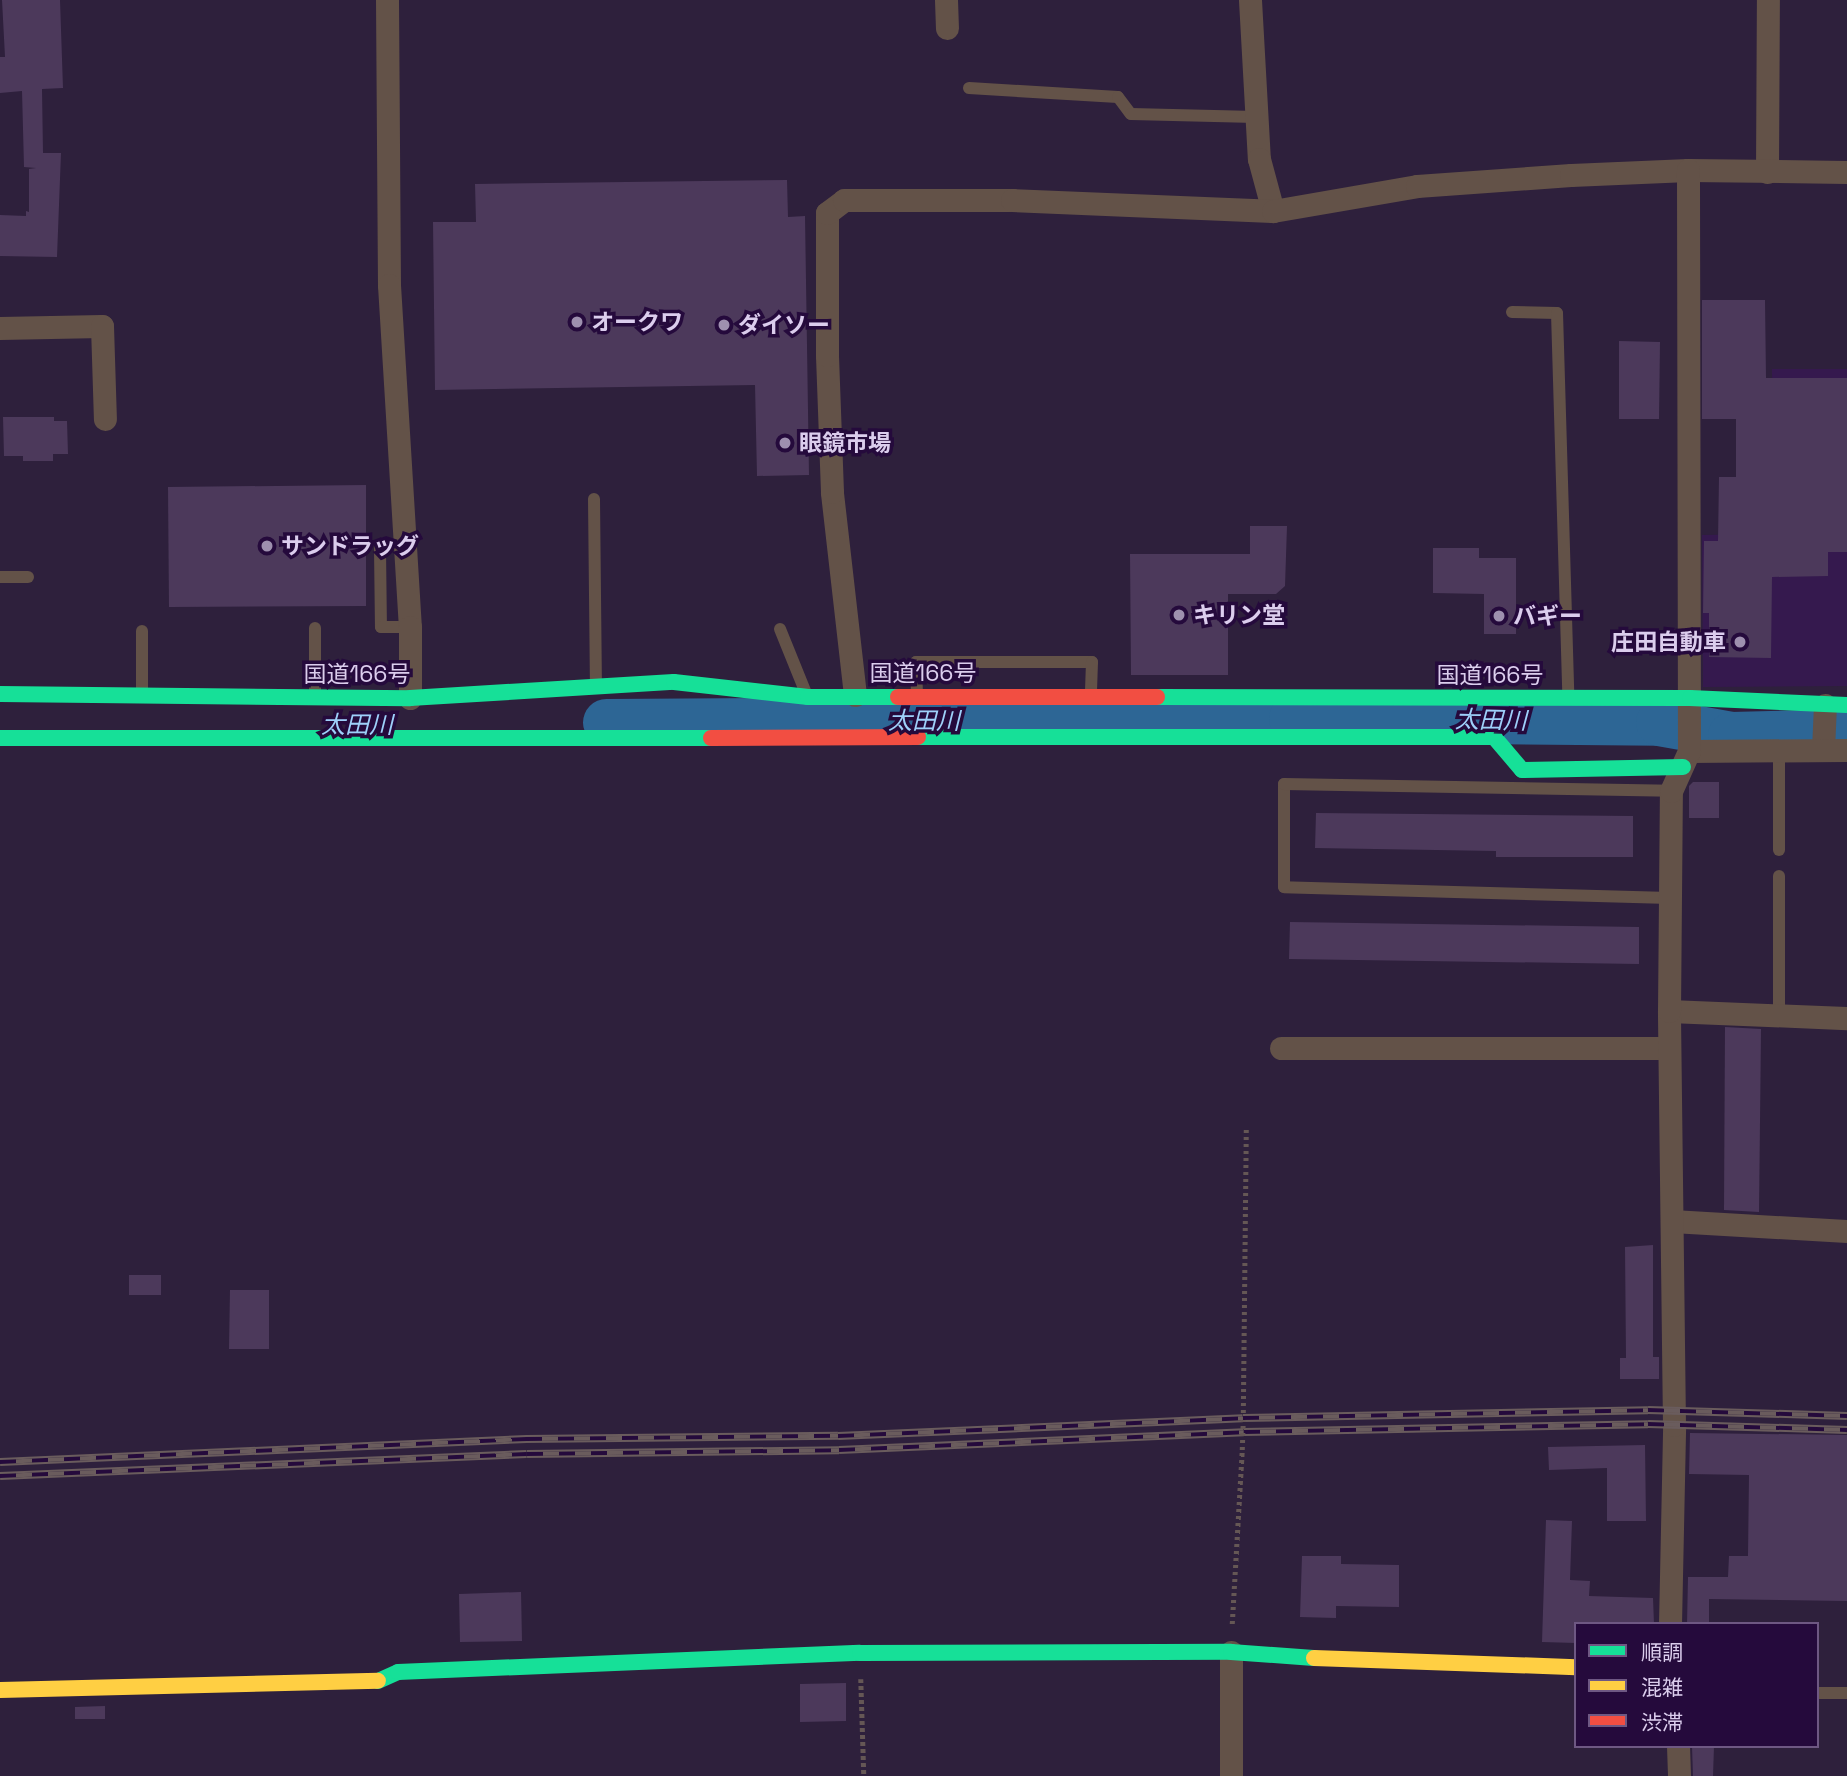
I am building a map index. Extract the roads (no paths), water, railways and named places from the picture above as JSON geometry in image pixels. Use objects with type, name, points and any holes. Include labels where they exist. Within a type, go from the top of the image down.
[{"type":"main road","name":"国道166号","points":[[0,694],[410,698],[674,682],[808,697],[1568,698],[1832,710]]},
{"type":"main road","points":[[0,738],[1494,737],[1522,770],[1687,754]]},
{"type":"main road","points":[[0,1690],[379,1681],[398,1672],[860,1653],[1231,1652],[1280,1657],[1574,1667]]},
{"type":"street","points":[[387,0],[389,285],[410,626],[410,698]]},
{"type":"street","points":[[946,0],[947,28]]},
{"type":"street","points":[[1250,0],[1259,159],[1273,211]]},
{"type":"street","points":[[1767,172],[1768,0]]},
{"type":"street","points":[[1670,1622],[1674,1425],[1669,1048],[1671,791],[1687,754],[1690,705],[1688,170]]},
{"type":"street","points":[[855,695],[832,492],[827,213],[845,200],[1012,200],[1273,211],[1418,186],[1688,170],[1847,172]]},
{"type":"street","points":[[0,328],[102,326],[105,419]]},
{"type":"street","points":[[1823,747],[1832,710]]},
{"type":"street","points":[[1687,754],[1823,747],[1847,750]]},
{"type":"street","points":[[1669,1011],[1847,1018]]},
{"type":"street","points":[[1281,1048],[1669,1048]]},
{"type":"street","points":[[1672,1221],[1847,1231]]},
{"type":"street","points":[[1231,1652],[1231,1776]]},
{"type":"street","points":[[1678,1748],[1679,1776]]},
{"type":"lane","points":[[969,88],[1118,97],[1131,114],[1256,117]]},
{"type":"lane","points":[[1512,312],[1558,313],[1568,698]]},
{"type":"lane","points":[[594,499],[596,685]]},
{"type":"lane","points":[[380,549],[381,627],[410,626]]},
{"type":"lane","points":[[0,576],[28,577]]},
{"type":"lane","points":[[315,628],[315,697]]},
{"type":"lane","points":[[780,629],[808,697]]},
{"type":"lane","points":[[142,631],[142,695]]},
{"type":"lane","points":[[917,696],[916,662],[1091,662],[1091,696]]},
{"type":"lane","points":[[1779,751],[1779,850]]},
{"type":"lane","points":[[1670,898],[1284,887],[1284,784],[1671,791]]},
{"type":"lane","points":[[1779,876],[1779,1015]]},
{"type":"lane","points":[[1819,1692],[1847,1693]]},
{"type":"waterway","name":"太田川","points":[[606,722],[1292,718],[1659,722],[1731,735],[1847,732]]},
{"type":"railway","points":[[0,1462],[526,1439],[838,1436],[1243,1418],[1648,1410],[1847,1416]]},
{"type":"railway","points":[[0,1476],[527,1454],[839,1450],[1244,1432],[1648,1424],[1847,1430]]},
{"type":"place","name":"オークワ","points":[[577,322]]},
{"type":"place","name":"ダイソー","points":[[724,325]]},
{"type":"place","name":"眼鏡市場","points":[[785,443]]},
{"type":"place","name":"サンドラッグ","points":[[267,546]]},
{"type":"place","name":"キリン堂","points":[[1179,615]]},
{"type":"place","name":"バギー","points":[[1499,616]]},
{"type":"place","name":"庄田自動車","points":[[1740,642]]}]
